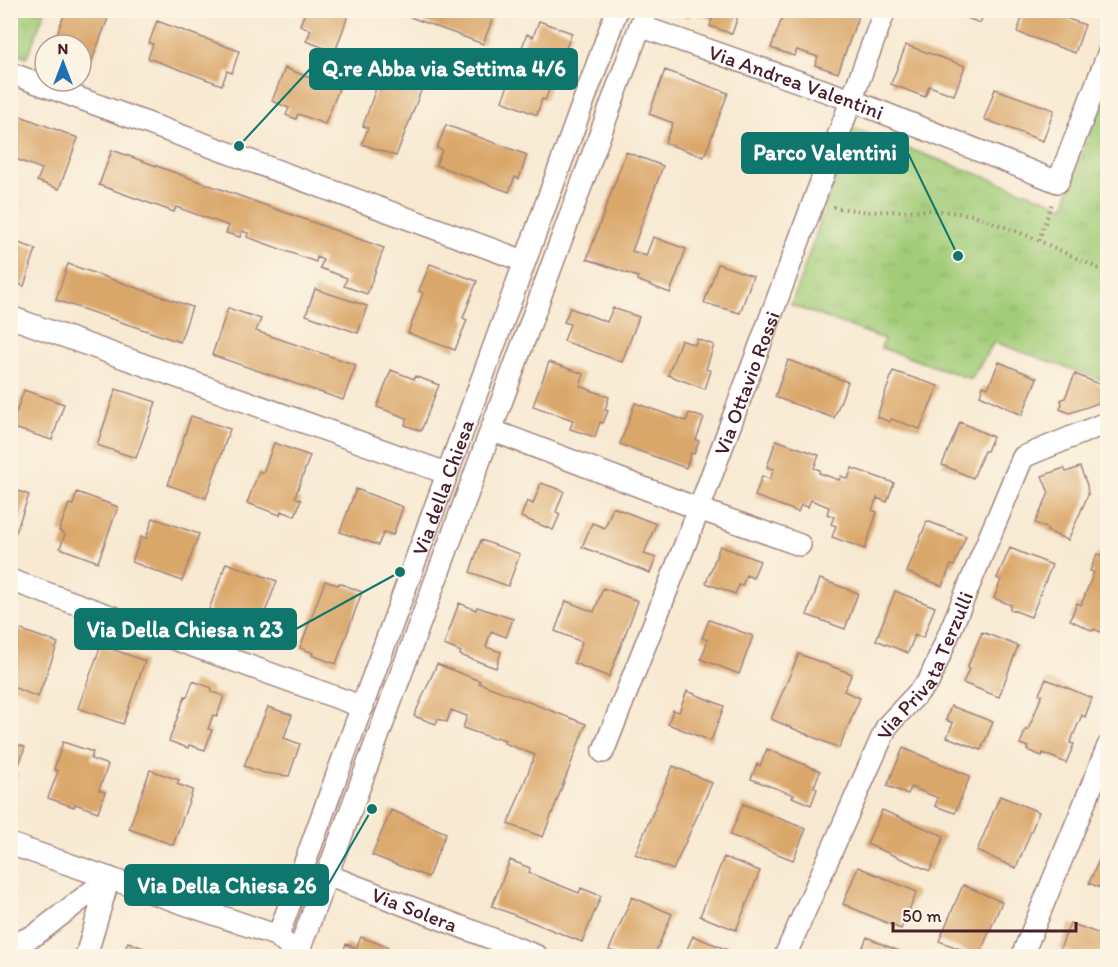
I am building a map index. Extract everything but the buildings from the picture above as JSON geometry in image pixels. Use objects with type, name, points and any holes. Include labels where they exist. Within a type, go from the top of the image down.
[{"type":"street","name":"Via Ottavio Rossi","points":[[603,752],[699,509],[885,10]]},
{"type":"street","name":"Via della Chiesa","points":[[613,12],[363,707],[278,936],[298,956],[643,18]]},
{"type":"street","name":"Via Andrea Valentini","points":[[643,18],[1058,182]]},
{"type":"street","points":[[1058,182],[1107,54]]},
{"type":"street","points":[[10,73],[524,261]]},
{"type":"street","points":[[10,317],[446,473]]},
{"type":"street","name":"Via Privata Terzulli","points":[[785,957],[887,726],[929,681],[1023,457],[1107,422]]},
{"type":"street","points":[[491,430],[800,545]]},
{"type":"street","points":[[10,580],[363,707]]},
{"type":"street","points":[[1022,957],[1107,746]]},
{"type":"street","points":[[10,844],[278,936]]},
{"type":"street","name":"Via Solera","points":[[327,875],[537,957]]},
{"type":"street","points":[[10,946],[35,935],[109,878]]},
{"type":"street","points":[[86,957],[109,878]]},
{"type":"path","points":[[1039,240],[1058,182]]},
{"type":"path","points":[[813,202],[857,211],[932,210],[974,215],[1039,240],[1107,273]]},
{"type":"green space","points":[[11,10],[45,11],[36,33],[33,33],[33,42],[27,57],[11,52]]},
{"type":"green space","points":[[1107,83],[1107,382],[994,342],[971,379],[881,348],[884,339],[791,305],[853,128],[1064,206]]},
{"type":"place","name":"Q.re Abba via Settima 4/6","points":[[239,146]]},
{"type":"place","name":"Parco Valentini","points":[[958,256]]},
{"type":"place","name":"Via Della Chiesa n 23","points":[[400,572]]},
{"type":"place","name":"Via Della Chiesa 26","points":[[372,809]]}]
